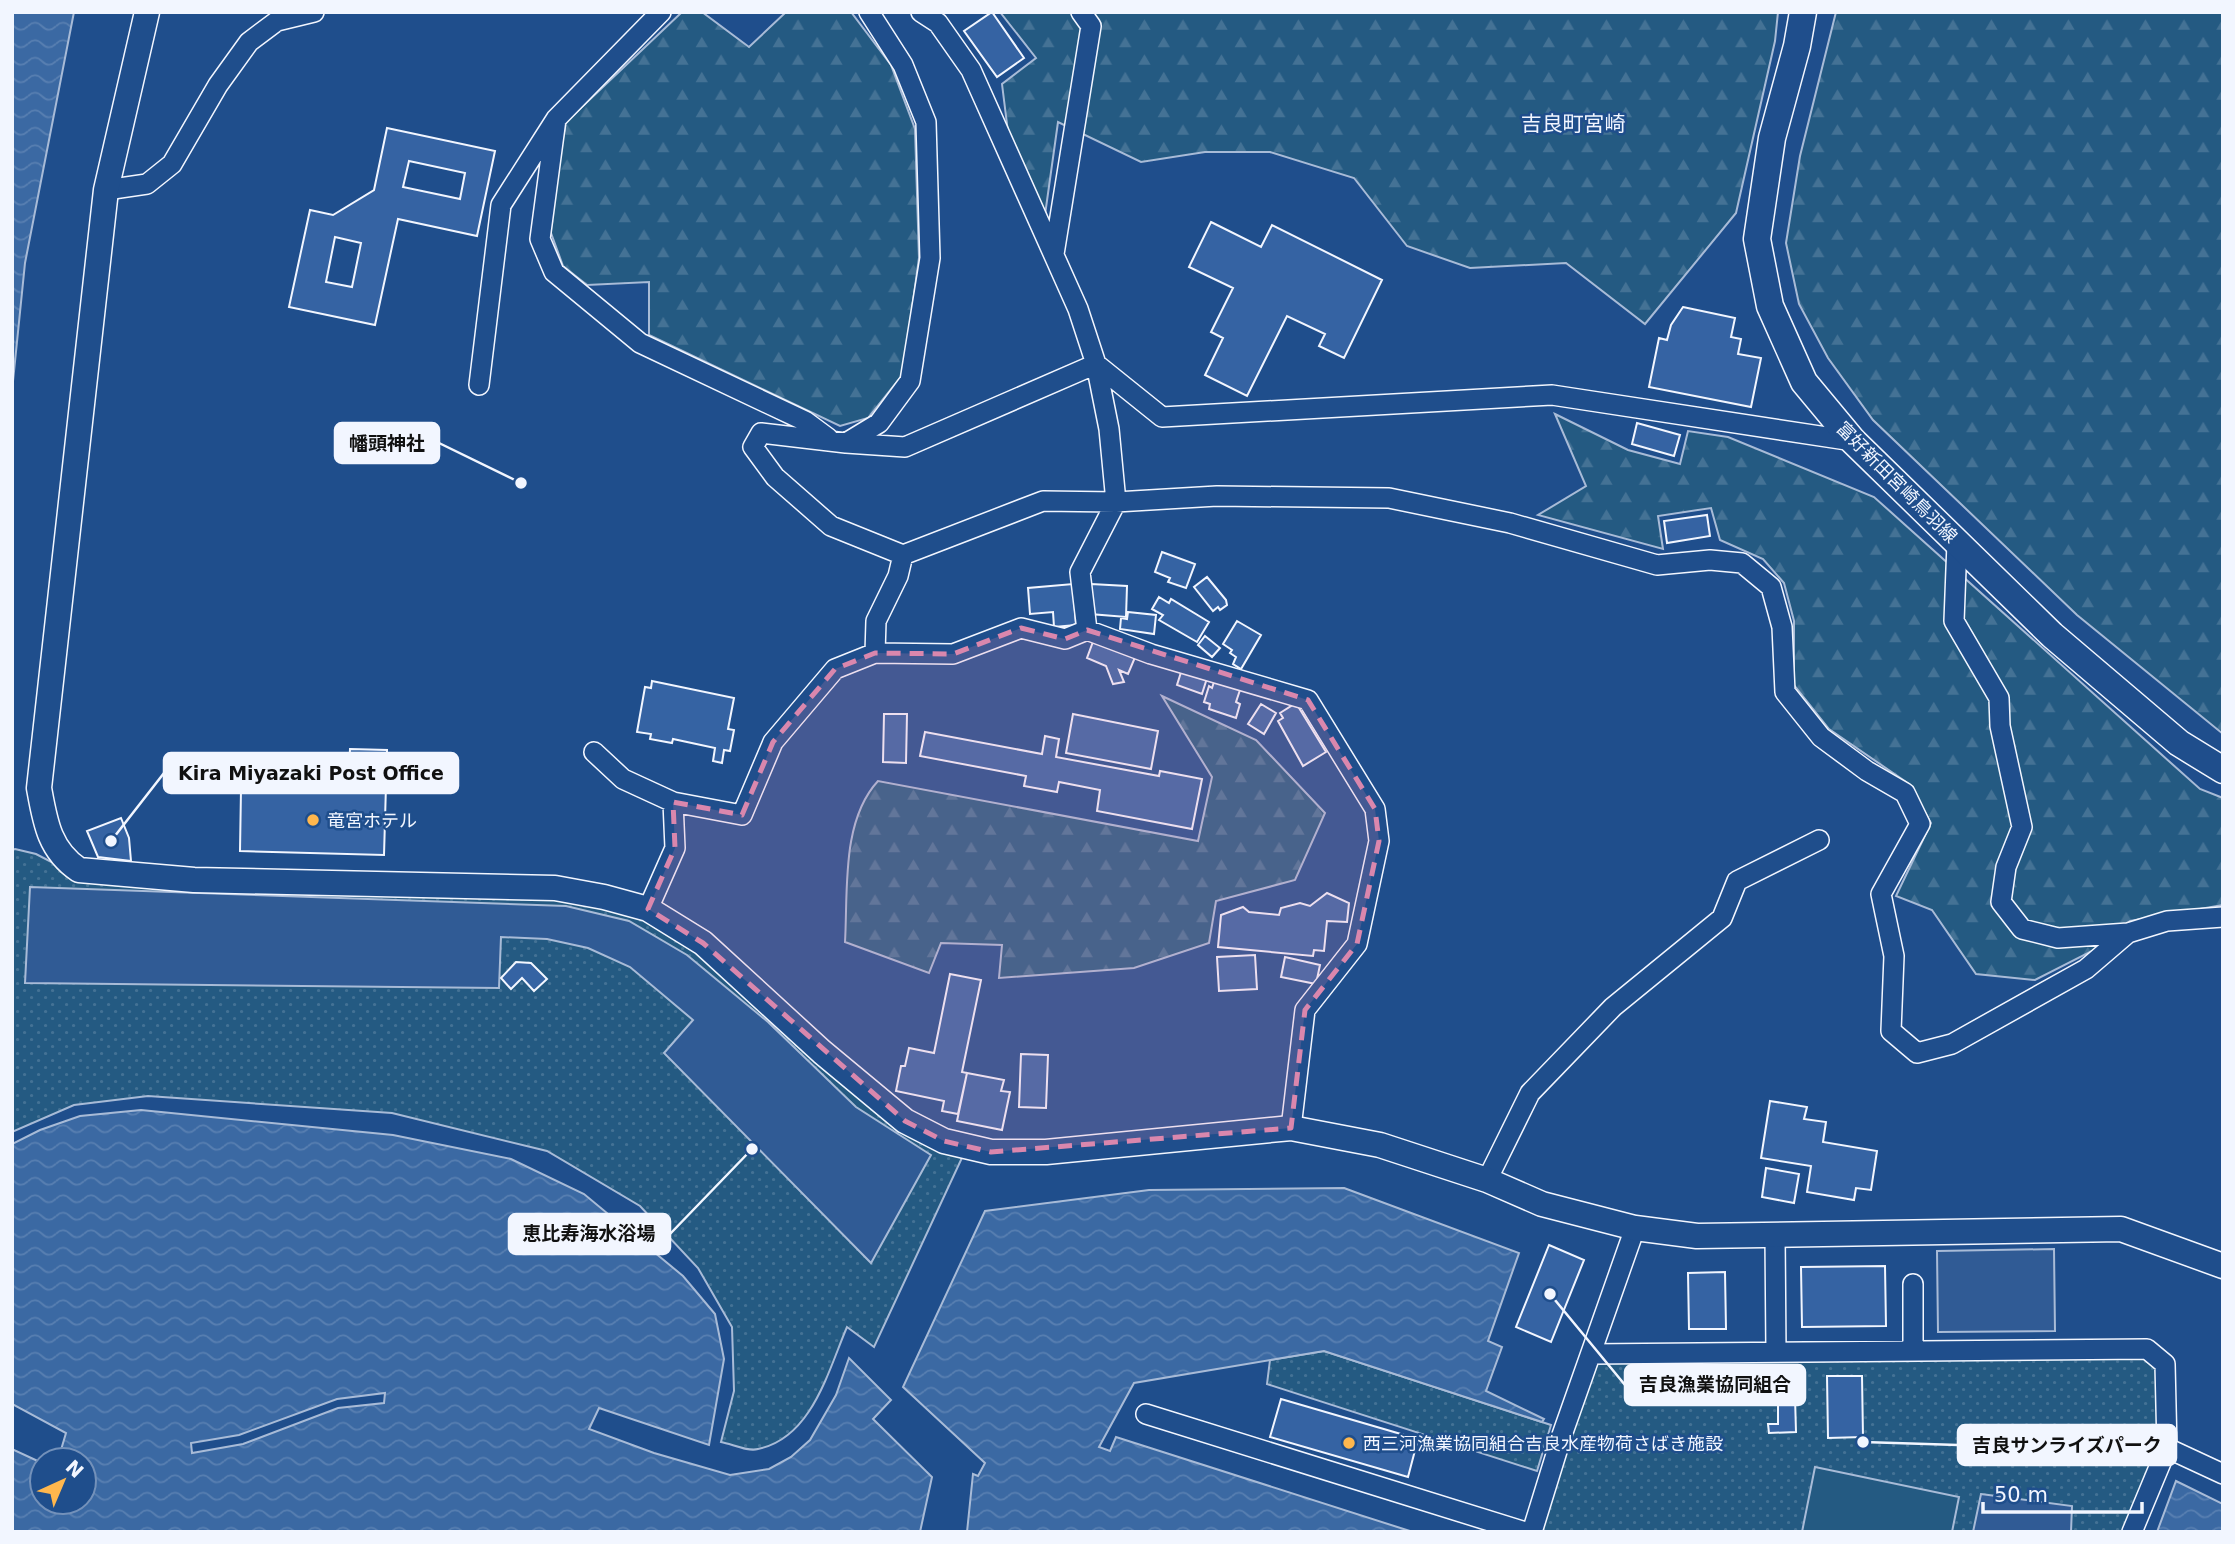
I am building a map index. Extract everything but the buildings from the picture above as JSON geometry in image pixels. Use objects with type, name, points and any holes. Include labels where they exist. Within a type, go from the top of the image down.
[{"type":"main road","name":"富好新田宮崎鳥羽線","points":[[1803,12],[1797,46],[1772,138],[1757,239],[1770,306],[1804,382],[1853,441],[2052,635],[2179,743],[2223,770]]},
{"type":"street","points":[[147,12],[106,190],[39,788],[47,830],[64,860],[79,870],[194,880],[555,888],[648,909],[703,943],[822,1052],[905,1121],[944,1141],[991,1152],[1046,1152],[1291,1128],[1380,1145],[1487,1180],[1542,1204],[1635,1228],[1697,1236],[2121,1229],[2223,1266]]},
{"type":"street","points":[[106,190],[147,184],[172,164],[218,85],[248,42],[277,21],[314,12]]},
{"type":"street","points":[[479,385],[501,205],[556,120],[661,12]]},
{"type":"street","points":[[839,442],[879,423],[910,381],[930,258],[926,122],[903,65],[869,12]]},
{"type":"street","points":[[921,12],[938,23],[971,70],[1078,309],[1096,364],[1109,429],[1116,502],[1080,572],[1087,630]]},
{"type":"street","points":[[1054,254],[1091,26],[1081,12]]},
{"type":"street","points":[[556,120],[540,239],[554,272],[640,343],[805,421],[839,442]]},
{"type":"street","points":[[1096,364],[905,447],[761,432],[753,447],[775,477],[831,526],[903,555],[1043,501],[1116,502],[1217,496],[1389,498],[1510,523],[1657,565],[1710,559],[1742,563],[1771,587],[1782,627],[1785,692],[1821,737],[1867,771],[1905,793],[1920,824],[1881,894],[1894,956],[1891,1031],[1917,1053],[1952,1044],[2086,969],[2128,933]]},
{"type":"street","points":[[1096,364],[1162,417],[1552,394],[1853,441]]},
{"type":"street","points":[[1957,543],[1954,621],[1999,698],[2000,726],[2022,827],[2006,867],[2001,902],[2022,929],[2058,939],[2128,933],[2167,921],[2223,917]]},
{"type":"street","points":[[875,653],[876,621],[898,576],[903,555]]},
{"type":"street","points":[[594,752],[623,779],[673,802],[742,815],[773,742],[835,669],[875,653],[953,654],[1021,628],[1065,639],[1087,630],[1151,654],[1308,700],[1375,809],[1380,841],[1357,944],[1305,1010],[1291,1128]]},
{"type":"street","points":[[648,909],[675,848],[673,802]]},
{"type":"street","points":[[1487,1180],[1530,1093],[1613,1007],[1722,918],[1737,881],[1819,840]]},
{"type":"street","points":[[1532,1532],[1635,1228]]},
{"type":"street","points":[[1774,1235],[1776,1352]]},
{"type":"street","points":[[1913,1284],[1913,1350]]},
{"type":"street","points":[[1591,1354],[2147,1349],[2165,1364],[2167,1448],[2132,1532]]},
{"type":"street","points":[[1146,1414],[1525,1532]]},
{"type":"street","points":[[2167,1448],[2223,1474]]},
{"type":"highlighted area","points":[[1021,628],[1065,639],[1087,630],[1308,700],[1375,809],[1379,841],[1357,944],[1305,1010],[1291,1128],[991,1152],[944,1141],[905,1121],[703,943],[648,909],[675,848],[673,802],[742,815],[773,742],[835,669],[875,653],[953,654]]},
{"type":"green space","points":[[682,12],[702,12],[749,47],[786,12],[851,12],[891,65],[915,129],[919,258],[903,374],[868,418],[840,426],[649,335],[649,282],[587,285],[563,266],[551,233],[551,203],[566,122]]},
{"type":"green space","points":[[1000,12],[1778,12],[1775,41],[1736,213],[1645,324],[1566,263],[1470,268],[1407,246],[1354,178],[1270,152],[1205,152],[1141,162],[1058,122],[1045,215],[1008,132],[1002,84],[1036,58]]},
{"type":"green space","points":[[1836,12],[2223,12],[2223,734],[2077,615],[1873,420],[1828,358],[1799,304],[1786,243],[1800,156]]},
{"type":"green space","points":[[1555,414],[1628,450],[1680,464],[1688,431],[1728,437],[1874,497],[2200,789],[2223,798],[2223,905],[2130,921],[2098,948],[2035,980],[1976,974],[1932,910],[1896,896],[1931,823],[1909,784],[1829,729],[1794,685],[1794,621],[1784,583],[1763,559],[1720,540],[1711,508],[1658,516],[1663,549],[1538,515],[1586,486]]},
{"type":"green space","points":[[1162,696],[1256,740],[1325,813],[1295,880],[1216,901],[1209,943],[1134,968],[999,978],[1002,945],[941,943],[929,973],[845,942],[847,879],[852,836],[866,797],[878,781],[1198,841],[1212,777]]},
{"type":"green space","points":[[12,850],[36,854],[61,867],[555,888],[648,909],[905,1121],[967,1147],[874,1347],[847,1327],[816,1400],[792,1431],[777,1442],[754,1450],[721,1442],[734,1391],[732,1327],[698,1268],[640,1206],[547,1151],[392,1113],[148,1096],[74,1105],[12,1132]]},
{"type":"green space","points":[[1324,1351],[1551,1425],[1537,1471],[1267,1384],[1270,1360]]},
{"type":"green space","points":[[1591,1354],[2155,1355],[2167,1448],[2132,1532],[1532,1532]]},
{"type":"green space","points":[[1815,1467],[1959,1497],[1952,1532],[1802,1532]]},
{"type":"shaded area","points":[[30,887],[566,906],[629,921],[687,955],[768,1022],[856,1107],[931,1155],[871,1263],[664,1053],[693,1020],[630,967],[588,948],[547,939],[501,937],[499,988],[25,983]]},
{"type":"shaded area","points":[[2054,1249],[2055,1331],[1938,1332],[1937,1251]]},
{"type":"shaded area","points":[[1981,1494],[2072,1506],[2071,1532],[1973,1532]]},
{"type":"water","points":[[12,12],[74,12],[25,263],[12,391]]},
{"type":"water","points":[[141,1110],[393,1135],[511,1159],[584,1194],[683,1276],[715,1314],[724,1359],[709,1445],[599,1408],[589,1429],[654,1453],[730,1475],[769,1469],[791,1457],[810,1440],[836,1395],[849,1358],[891,1400],[873,1419],[932,1477],[920,1532],[12,1532],[12,1449],[28,1456],[28,1516],[98,1516],[98,1446],[62,1446],[66,1433],[12,1404],[12,1144],[40,1130],[80,1116]]},
{"type":"water","points":[[1344,1188],[1519,1253],[1488,1341],[1502,1347],[1486,1391],[1544,1419],[1542,1422],[1324,1351],[1134,1383],[1099,1447],[1110,1451],[1116,1437],[1413,1532],[967,1532],[973,1474],[978,1476],[985,1463],[903,1387],[985,1211],[1149,1190]]},
{"type":"water","points":[[2176,1481],[2223,1504],[2223,1532],[2157,1532]]},
{"type":"pier","points":[[385,1393],[384,1403],[338,1408],[243,1444],[192,1453],[191,1443],[239,1435],[337,1399]]},
{"type":"place","name":"幡頭神社","points":[[521,483]]},
{"type":"place","name":"竜宮ホテル","points":[[313,820]]},
{"type":"place","name":"Kira Miyazaki Post Office","points":[[111,841]]},
{"type":"place","name":"恵比寿海水浴場","points":[[752,1149]]},
{"type":"place","name":"吉良漁業協同組合","points":[[1550,1294]]},
{"type":"place","name":"吉良サンライズパーク","points":[[1863,1442]]},
{"type":"place","name":"西三河漁業協同組合吉良水産物荷さばき施設","points":[[1349,1443]]},
{"type":"district","name":"吉良町宮崎","points":[[1573,124]]}]
